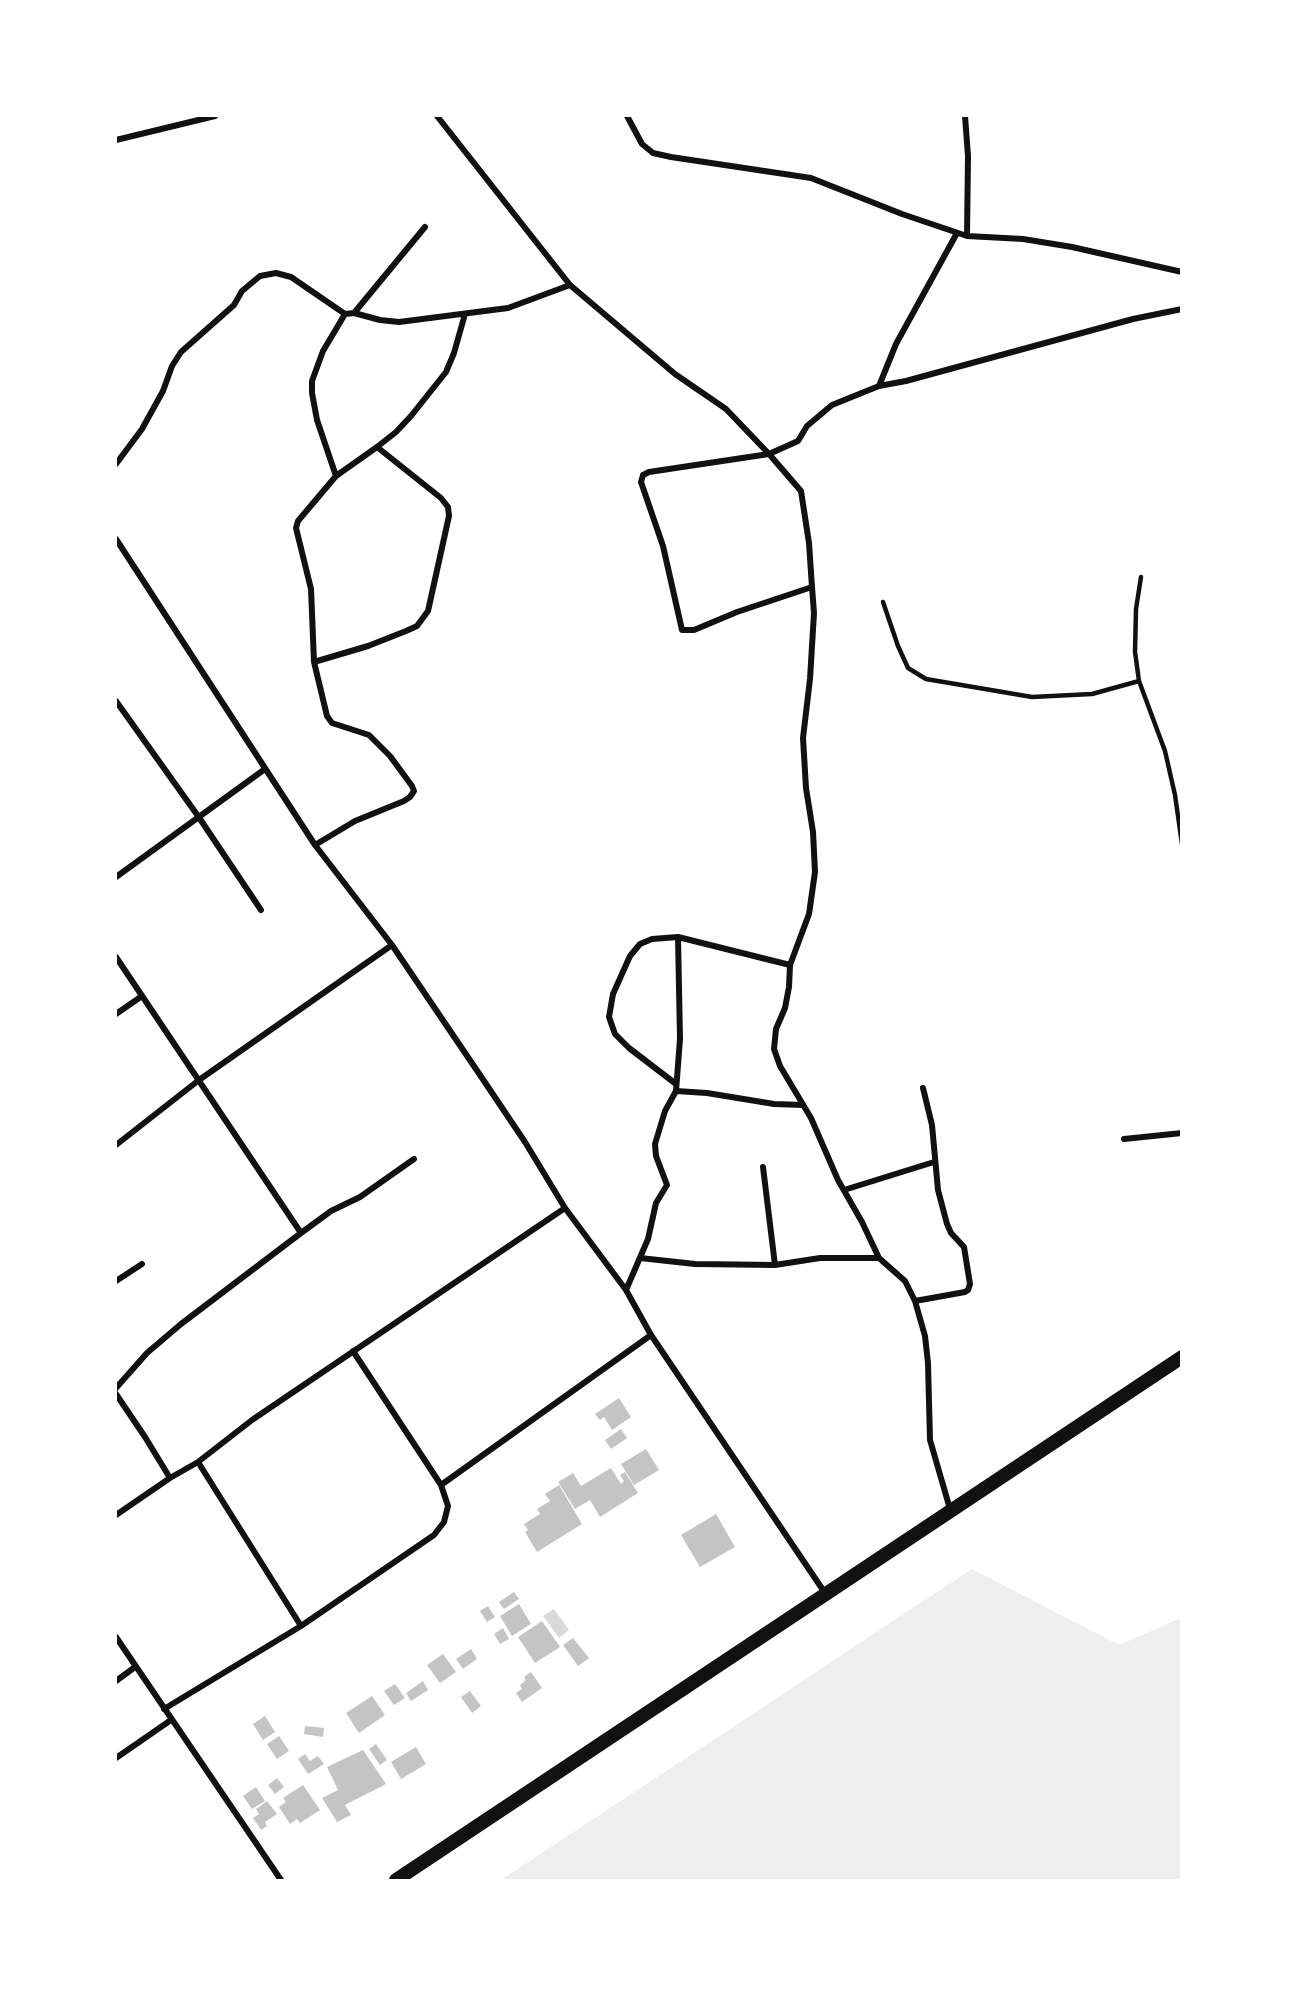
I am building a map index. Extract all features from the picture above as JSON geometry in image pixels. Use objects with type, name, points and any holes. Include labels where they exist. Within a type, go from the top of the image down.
[{"type":"main road","points":[[396,1881],[950,1509],[1182,1357]]},
{"type":"street","points":[[116,140],[215,116]]},
{"type":"street","points":[[437,116],[570,285],[675,374],[726,409],[801,491],[809,543],[814,613],[803,738],[815,872],[809,914],[790,965],[789,987],[785,1008],[776,1029],[774,1049],[780,1066],[803,1105],[879,1258],[905,1281],[915,1301],[928,1363],[930,1440],[950,1509]]},
{"type":"street","points":[[627,116],[642,144],[653,153],[811,178],[902,214],[967,236],[1033,240],[1182,272]]},
{"type":"street","points":[[965,116],[968,156],[967,236]]},
{"type":"street","points":[[354,313],[425,226]]},
{"type":"street","points":[[879,386],[896,344],[957,232]]},
{"type":"street","points":[[116,464],[142,429],[164,391],[172,366],[181,352],[234,305],[242,291],[260,276],[276,273],[291,277],[345,314],[354,313],[399,322],[508,308],[570,285]]},
{"type":"street","points":[[812,587],[737,612],[694,630],[681,629],[663,546],[641,482],[643,475],[649,472],[769,454],[798,441],[807,426],[832,405],[879,386],[906,381],[1133,319],[1182,309]]},
{"type":"street","points":[[336,476],[317,420],[312,381],[323,351],[345,314]]},
{"type":"street","points":[[315,845],[356,821],[404,801],[414,791],[401,771],[369,735],[332,723],[327,716],[314,662],[311,589],[296,528],[301,516],[336,476],[396,432],[446,372],[465,314]]},
{"type":"street","points":[[314,662],[368,646],[406,631],[417,626],[428,611],[449,516],[448,507],[441,498],[377,447]]},
{"type":"street","points":[[116,539],[315,845],[392,945],[525,1142],[566,1208],[626,1290],[651,1335],[826,1594]]},
{"type":"street","points":[[116,700],[261,910]]},
{"type":"street","points":[[116,877],[265,769]]},
{"type":"street","points":[[790,965],[678,937],[652,939],[640,944],[630,956],[613,994],[609,1017],[615,1034],[676,1087],[774,1104],[803,1105]]},
{"type":"street","points":[[626,1290],[648,1239],[656,1203],[667,1185],[656,1156],[655,1144],[665,1111],[676,1087],[680,1027],[678,937]]},
{"type":"street","points":[[116,1145],[199,1080],[392,945]]},
{"type":"street","points":[[116,957],[301,1233]]},
{"type":"street","points":[[116,1014],[142,996]]},
{"type":"street","points":[[915,1301],[964,1292],[968,1290],[970,1284],[964,1247],[951,1233],[938,1190],[932,1125],[923,1088]]},
{"type":"street","points":[[1124,1139],[1182,1133]]},
{"type":"street","points":[[116,1388],[147,1353],[180,1324],[331,1211],[360,1197],[414,1160]]},
{"type":"street","points":[[844,1190],[934,1162]]},
{"type":"street","points":[[764,1167],[775,1265]]},
{"type":"street","points":[[116,1515],[198,1462],[252,1420],[566,1208]]},
{"type":"street","points":[[640,1258],[694,1264],[775,1265],[820,1258],[879,1258]]},
{"type":"street","points":[[116,1281],[142,1264]]},
{"type":"street","points":[[441,1485],[651,1335]]},
{"type":"street","points":[[164,1709],[301,1626],[434,1535],[444,1522],[448,1506],[441,1485],[353,1351]]},
{"type":"street","points":[[116,1394],[146,1437],[170,1478]]},
{"type":"street","points":[[198,1462],[301,1626]]},
{"type":"street","points":[[116,1637],[281,1881]]},
{"type":"street","points":[[116,1681],[135,1667]]},
{"type":"street","points":[[116,1758],[171,1720]]},
{"type":"lane","points":[[1141,577],[1136,609],[1135,652],[1139,681],[1165,751],[1175,795],[1182,844]]},
{"type":"lane","points":[[884,602],[898,646],[909,668],[926,679],[1032,697],[1092,694],[1139,681]]},
{"type":"shaded area","points":[[972,1569],[1119,1645],[1181,1618],[1181,1880],[501,1880]]},
{"type":"shaded area","points":[[554,1609],[569,1630],[559,1638],[543,1616]]},
{"type":"building","points":[[619,1398],[631,1417],[612,1430],[604,1417],[600,1420],[595,1414]]},
{"type":"building","points":[[621,1429],[627,1438],[611,1449],[605,1440]]},
{"type":"building","points":[[646,1449],[659,1470],[634,1485],[621,1464]]},
{"type":"building","points":[[611,1468],[621,1484],[624,1481],[620,1475],[625,1472],[638,1493],[600,1517],[590,1500],[575,1509],[558,1482],[573,1473],[581,1486]]},
{"type":"building","points":[[559,1485],[582,1524],[537,1552],[525,1532],[528,1530],[524,1524],[540,1514],[537,1509],[550,1501],[545,1494]]},
{"type":"building","points":[[716,1514],[735,1547],[700,1567],[681,1535]]},
{"type":"building","points":[[514,1592],[519,1599],[504,1609],[499,1602]]},
{"type":"building","points":[[519,1604],[531,1624],[512,1636],[500,1616]]},
{"type":"building","points":[[488,1606],[495,1617],[487,1622],[480,1611]]},
{"type":"building","points":[[542,1621],[560,1647],[535,1663],[518,1637]]},
{"type":"building","points":[[503,1628],[509,1639],[500,1644],[494,1634]]},
{"type":"building","points":[[573,1638],[589,1658],[578,1666],[563,1645]]},
{"type":"building","points":[[471,1649],[477,1659],[463,1669],[456,1659]]},
{"type":"building","points":[[443,1654],[456,1672],[440,1683],[427,1665]]},
{"type":"building","points":[[531,1672],[542,1688],[522,1702],[516,1693],[522,1689],[520,1685],[526,1680],[524,1677]]},
{"type":"building","points":[[423,1681],[428,1690],[411,1701],[406,1693]]},
{"type":"building","points":[[395,1684],[405,1698],[394,1705],[384,1691]]},
{"type":"building","points":[[470,1691],[481,1706],[472,1713],[461,1697]]},
{"type":"building","points":[[372,1696],[385,1715],[359,1733],[346,1713]]},
{"type":"building","points":[[265,1716],[275,1732],[263,1740],[253,1724]]},
{"type":"building","points":[[305,1726],[324,1728],[323,1737],[304,1734]]},
{"type":"building","points":[[279,1736],[289,1751],[277,1759],[267,1744]]},
{"type":"building","points":[[376,1744],[387,1760],[380,1765],[369,1749]]},
{"type":"building","points":[[416,1747],[426,1764],[401,1779],[391,1762]]},
{"type":"building","points":[[363,1750],[386,1784],[345,1805],[351,1815],[337,1822],[322,1798],[338,1790],[327,1767]]},
{"type":"building","points":[[305,1754],[310,1761],[318,1756],[324,1764],[308,1774],[298,1759]]},
{"type":"building","points":[[277,1778],[284,1787],[275,1794],[268,1785]]},
{"type":"building","points":[[303,1785],[320,1810],[300,1823],[297,1819],[290,1824],[279,1807],[286,1802],[283,1798]]},
{"type":"building","points":[[256,1787],[265,1801],[252,1809],[243,1796]]},
{"type":"building","points":[[267,1801],[277,1814],[265,1822],[267,1826],[261,1830],[253,1818],[259,1814],[256,1809]]}]
